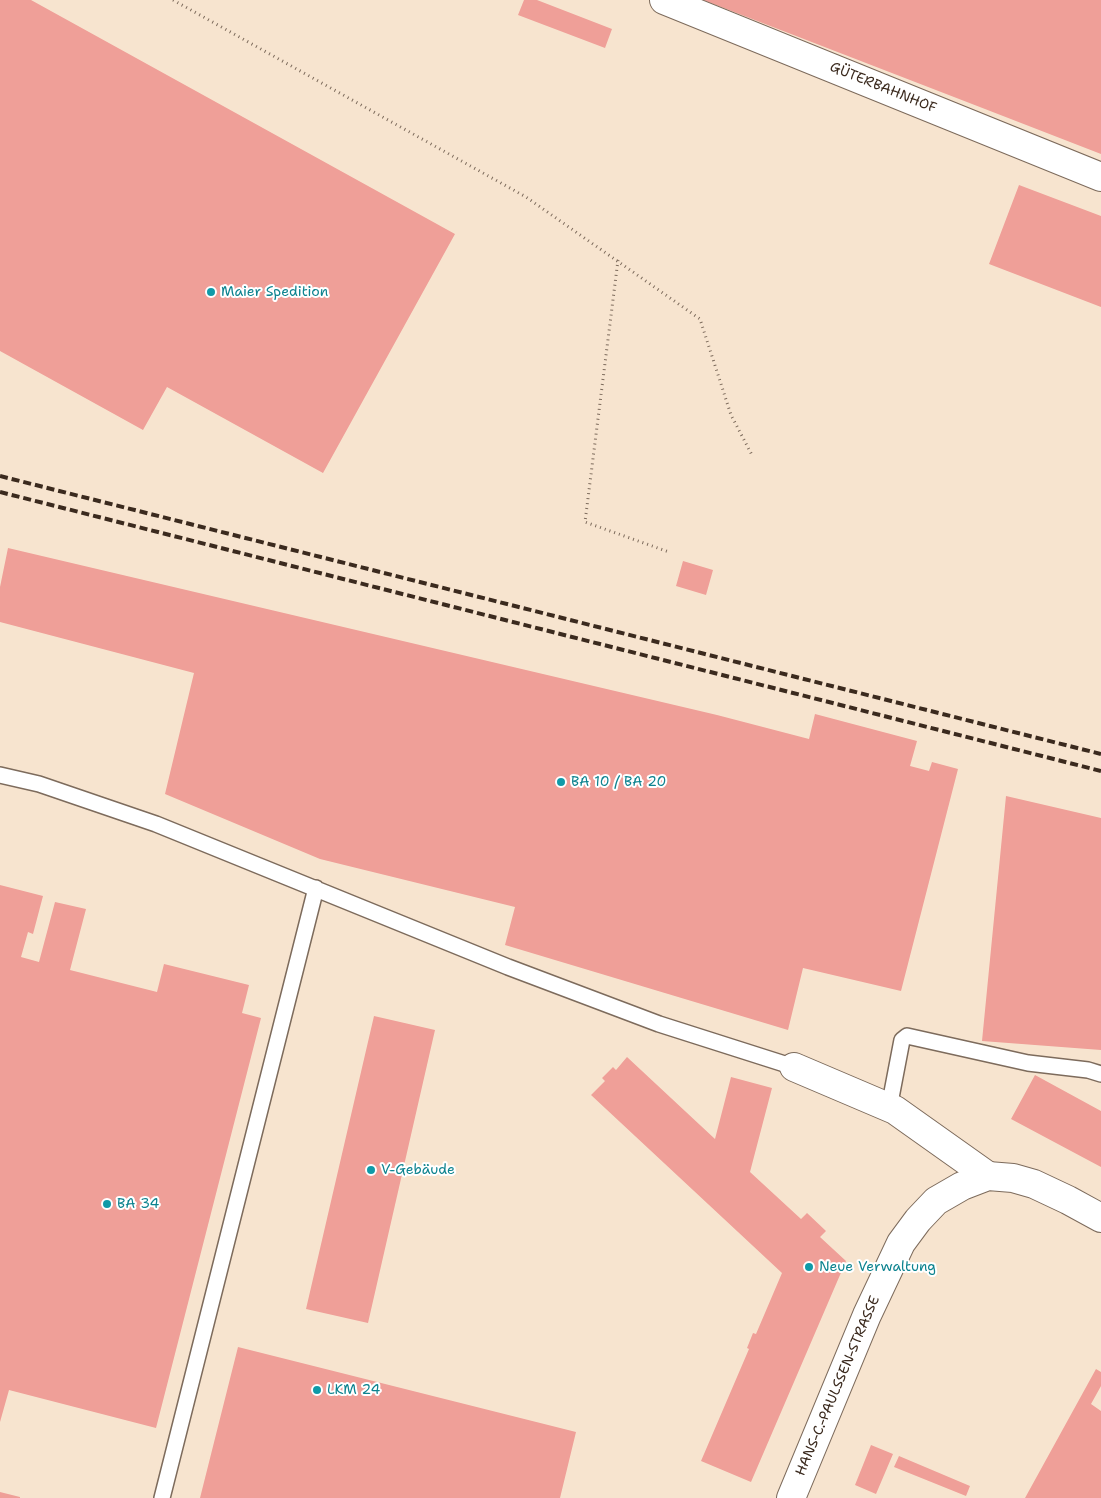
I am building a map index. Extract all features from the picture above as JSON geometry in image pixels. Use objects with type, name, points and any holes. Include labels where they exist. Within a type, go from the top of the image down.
[{"type":"street","name":"GÜTERBAHNHOF","points":[[664,0],[1101,177]]},
{"type":"street","points":[[794,1067],[889,1108],[988,1176],[1013,1178],[1034,1184],[1101,1218]]},
{"type":"street","name":"HANS-C.-PAULSSEN-STRASSE","points":[[790,1498],[867,1315],[901,1243],[918,1220],[936,1201],[962,1186],[988,1176]]},
{"type":"lane","points":[[0,775],[39,784],[156,824],[508,967],[650,1020],[794,1067]]},
{"type":"lane","points":[[162,1498],[316,888]]},
{"type":"lane","points":[[889,1108],[902,1040],[907,1036],[1028,1063],[1088,1070],[1101,1074]]},
{"type":"path","points":[[173,0],[526,197],[700,319],[731,416],[752,457]]},
{"type":"path","points":[[618,260],[586,522],[669,552]]},
{"type":"building","name":"Maier Spedition","points":[[0,0],[31,0],[455,234],[323,473],[167,387],[143,430],[0,351]]},
{"type":"building","points":[[524,0],[537,0],[612,29],[605,48],[518,15]]},
{"type":"building","points":[[703,0],[1101,0],[1101,154],[985,109]]},
{"type":"building","points":[[1019,185],[1101,216],[1101,307],[989,264]]},
{"type":"building","name":"BA 10 / BA 20","points":[[8,548],[717,715],[809,739],[815,714],[917,741],[910,766],[929,771],[932,762],[958,769],[901,991],[803,968],[788,1030],[505,945],[515,907],[320,859],[165,794],[194,673],[0,622],[0,587]]},
{"type":"building","points":[[683,561],[713,570],[706,595],[676,586]]},
{"type":"building","points":[[1006,796],[1101,818],[1101,1050],[982,1041]]},
{"type":"building","name":"BA 34","points":[[0,885],[43,896],[33,934],[28,932],[21,957],[39,962],[55,902],[86,909],[70,970],[157,992],[164,964],[249,985],[242,1013],[261,1018],[156,1428],[9,1390],[0,1422]]},
{"type":"building","name":"V-Gebäude","points":[[374,1016],[435,1030],[368,1323],[306,1309]]},
{"type":"building","name":"Neue Verwaltung","points":[[627,1057],[715,1139],[731,1077],[772,1088],[750,1172],[801,1219],[807,1213],[826,1231],[820,1237],[846,1261],[751,1482],[701,1461],[749,1349],[747,1348],[753,1333],[756,1334],[782,1273],[591,1095],[605,1081],[602,1078],[613,1067],[616,1070]]},
{"type":"building","points":[[1035,1075],[1101,1111],[1101,1167],[1011,1119]]},
{"type":"building","name":"LKM 24","points":[[238,1347],[576,1432],[560,1498],[200,1498]]},
{"type":"building","points":[[1096,1369],[1101,1372],[1101,1386],[1091,1404],[1101,1411],[1101,1498],[1025,1498]]},
{"type":"building","points":[[871,1445],[893,1454],[876,1494],[855,1485]]},
{"type":"building","points":[[899,1456],[970,1486],[966,1496],[894,1467]]},
{"type":"building","points":[[0,1492],[20,1497],[20,1498],[0,1498]]},
{"type":"railway","points":[[0,476],[1101,754]]},
{"type":"railway","points":[[0,492],[1101,771]]},
{"type":"place","name":"Maier Spedition","points":[[211,292]]},
{"type":"place","name":"BA 10 / BA 20","points":[[561,782]]},
{"type":"place","name":"V-Gebäude","points":[[371,1170]]},
{"type":"place","name":"BA 34","points":[[107,1204]]},
{"type":"place","name":"Neue Verwaltung","points":[[809,1267]]},
{"type":"place","name":"LKM 24","points":[[317,1390]]}]
